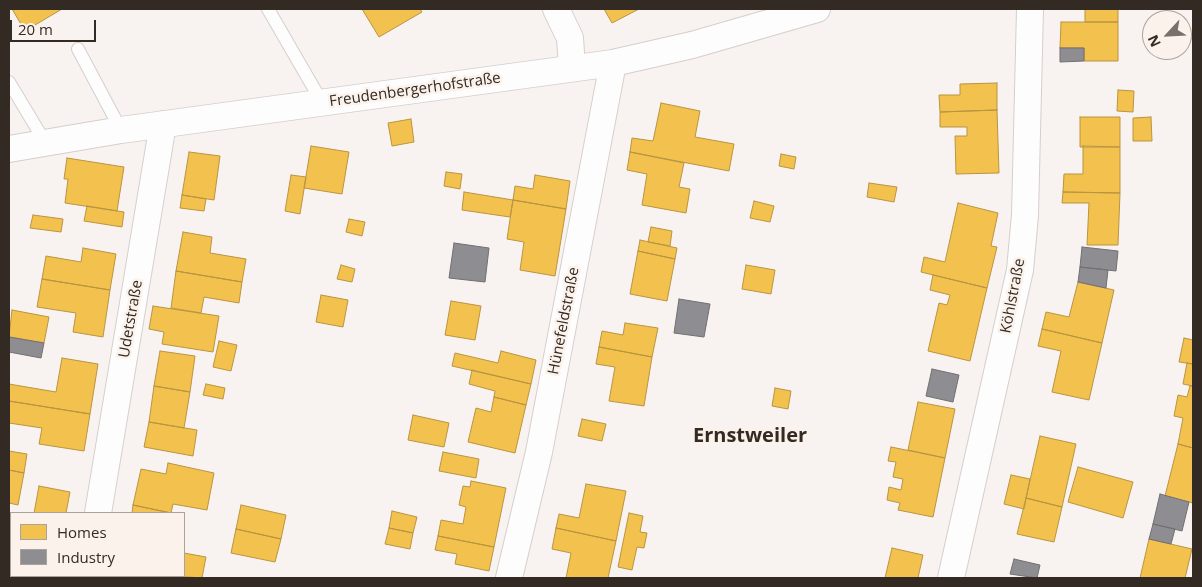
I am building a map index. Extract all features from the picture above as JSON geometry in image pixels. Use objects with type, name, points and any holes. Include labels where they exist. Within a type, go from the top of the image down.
[{"type":"street","points":[[556,9],[570,38],[572,67]]},
{"type":"street","name":"Freudenbergerhofstraße","points":[[9,149],[163,124],[323,104],[572,67],[613,63],[692,45],[817,9]]},
{"type":"street","name":"Köhlstraße","points":[[951,578],[1020,270],[1025,215],[1030,9]]},
{"type":"street","name":"Hünefeldstraße","points":[[510,578],[539,452],[613,63]]},
{"type":"street","name":"Udetstraße","points":[[98,512],[163,124]]},
{"type":"lane","points":[[268,9],[323,104]]},
{"type":"lane","points":[[78,49],[121,130]]},
{"type":"lane","points":[[9,82],[45,142]]},
{"type":"building: Homes","points":[[12,9],[62,9],[25,31]]},
{"type":"building: Homes","points":[[362,9],[420,9],[422,12],[379,37]]},
{"type":"building: Homes","points":[[604,9],[639,9],[612,23]]},
{"type":"building: Homes","points":[[1085,9],[1118,9],[1118,22],[1085,22]]},
{"type":"building: Homes","points":[[1061,22],[1118,22],[1118,61],[1084,61],[1084,48],[1060,48]]},
{"type":"building: Homes","points":[[997,83],[997,110],[940,112],[939,95],[960,95],[960,84]]},
{"type":"building: Homes","points":[[1118,90],[1134,91],[1133,112],[1117,111]]},
{"type":"building: Homes","points":[[661,103],[700,111],[695,137],[734,144],[729,171],[630,152],[632,138],[653,141]]},
{"type":"building: Homes","points":[[997,110],[999,173],[956,174],[955,136],[967,136],[967,127],[940,127],[940,112]]},
{"type":"building: Homes","points":[[1080,117],[1120,117],[1120,147],[1080,147]]},
{"type":"building: Homes","points":[[1151,117],[1152,141],[1133,141],[1133,118]]},
{"type":"building: Homes","points":[[411,119],[414,142],[392,146],[388,123]]},
{"type":"building: Homes","points":[[311,146],[349,152],[342,194],[304,188]]},
{"type":"building: Homes","points":[[1083,146],[1120,147],[1120,193],[1063,192],[1064,174],[1083,174]]},
{"type":"building: Homes","points":[[189,152],[220,156],[214,200],[182,195]]},
{"type":"building: Homes","points":[[630,152],[684,163],[679,187],[690,189],[686,213],[642,205],[647,174],[627,170]]},
{"type":"building: Homes","points":[[781,154],[796,157],[794,169],[779,166]]},
{"type":"building: Homes","points":[[67,158],[124,167],[117,211],[65,203],[68,179],[64,179]]},
{"type":"building: Homes","points":[[446,172],[462,174],[460,189],[444,186]]},
{"type":"building: Homes","points":[[291,175],[306,177],[300,214],[285,211]]},
{"type":"building: Homes","points":[[535,175],[570,181],[566,209],[513,200],[515,186],[533,189]]},
{"type":"building: Homes","points":[[869,183],[897,187],[894,202],[867,197]]},
{"type":"building: Homes","points":[[464,192],[513,200],[510,217],[462,210]]},
{"type":"building: Homes","points":[[1063,192],[1120,193],[1118,245],[1087,245],[1089,203],[1062,203]]},
{"type":"building: Homes","points":[[182,195],[206,199],[204,211],[180,208]]},
{"type":"building: Homes","points":[[513,200],[566,209],[555,276],[520,270],[524,242],[507,239]]},
{"type":"building: Homes","points":[[754,201],[774,206],[770,222],[750,218]]},
{"type":"building: Homes","points":[[958,203],[998,213],[991,246],[997,247],[987,288],[921,272],[924,257],[945,262]]},
{"type":"building: Homes","points":[[87,206],[124,212],[122,227],[84,221]]},
{"type":"building: Homes","points":[[33,215],[63,219],[61,232],[30,228]]},
{"type":"building: Homes","points":[[349,219],[365,222],[362,236],[346,232]]},
{"type":"building: Homes","points":[[651,227],[672,231],[670,246],[648,242]]},
{"type":"building: Homes","points":[[183,232],[212,237],[210,253],[246,259],[242,282],[176,271]]},
{"type":"building: Homes","points":[[640,240],[677,248],[675,259],[638,251]]},
{"type":"building: Homes","points":[[83,248],[116,254],[110,290],[42,279],[46,256],[81,262]]},
{"type":"building: Homes","points":[[638,251],[675,259],[667,301],[630,294]]},
{"type":"building: Homes","points":[[341,265],[355,269],[352,282],[337,279]]},
{"type":"building: Homes","points":[[746,265],[775,270],[771,294],[742,289]]},
{"type":"building: Homes","points":[[176,271],[242,282],[239,303],[204,297],[201,313],[171,308]]},
{"type":"building: Homes","points":[[933,275],[987,288],[970,361],[928,351],[939,303],[947,305],[950,295],[930,290]]},
{"type":"building: Homes","points":[[42,279],[110,290],[103,337],[73,332],[76,313],[37,307]]},
{"type":"building: Homes","points":[[1078,282],[1114,290],[1102,343],[1042,329],[1046,312],[1069,317]]},
{"type":"building: Homes","points":[[321,295],[348,300],[343,327],[316,322]]},
{"type":"building: Homes","points":[[451,301],[481,306],[475,340],[445,335]]},
{"type":"building: Homes","points":[[153,306],[219,316],[213,352],[162,344],[164,332],[149,329]]},
{"type":"building: Homes","points":[[12,310],[49,317],[44,343],[9,337]]},
{"type":"building: Homes","points":[[625,323],[658,328],[652,357],[599,347],[602,331],[623,335]]},
{"type":"building: Homes","points":[[1042,329],[1102,343],[1089,400],[1052,392],[1061,351],[1038,346]]},
{"type":"building: Homes","points":[[1184,338],[1193,340],[1193,364],[1179,362]]},
{"type":"building: Homes","points":[[219,341],[237,345],[231,371],[213,367]]},
{"type":"building: Homes","points":[[599,347],[652,357],[644,406],[609,401],[615,367],[596,364]]},
{"type":"building: Homes","points":[[160,351],[195,356],[190,392],[154,386]]},
{"type":"building: Homes","points":[[501,351],[536,360],[531,384],[452,366],[455,353],[498,363]]},
{"type":"building: Homes","points":[[62,358],[98,364],[90,414],[9,401],[9,384],[56,392]]},
{"type":"building: Homes","points":[[1187,363],[1193,364],[1193,386],[1183,384]]},
{"type":"building: Homes","points":[[472,370],[531,384],[526,405],[494,397],[495,391],[469,384]]},
{"type":"building: Homes","points":[[206,384],[225,388],[223,399],[203,395]]},
{"type":"building: Homes","points":[[154,386],[190,392],[184,428],[149,422]]},
{"type":"building: Homes","points":[[1190,386],[1193,386],[1193,448],[1178,444],[1183,418],[1174,416],[1178,395],[1187,397]]},
{"type":"building: Homes","points":[[775,388],[791,391],[788,409],[772,406]]},
{"type":"building: Homes","points":[[494,397],[526,405],[515,453],[468,442],[476,408],[491,412]]},
{"type":"building: Homes","points":[[9,401],[90,414],[84,451],[39,444],[42,428],[9,423]]},
{"type":"building: Homes","points":[[918,402],[955,409],[945,458],[908,450]]},
{"type":"building: Homes","points":[[413,415],[449,423],[444,447],[408,440]]},
{"type":"building: Homes","points":[[582,419],[606,424],[602,441],[578,436]]},
{"type":"building: Homes","points":[[149,422],[197,430],[193,456],[144,447]]},
{"type":"building: Homes","points":[[1040,436],[1076,444],[1062,507],[1026,498]]},
{"type":"building: Homes","points":[[1178,444],[1193,448],[1193,503],[1165,496]]},
{"type":"building: Homes","points":[[891,447],[945,458],[933,517],[898,510],[900,503],[887,500],[889,487],[901,490],[903,479],[893,477],[896,462],[888,461]]},
{"type":"building: Homes","points":[[9,451],[27,454],[24,473],[9,470]]},
{"type":"building: Homes","points":[[443,452],[479,459],[476,478],[439,471]]},
{"type":"building: Homes","points":[[168,463],[214,473],[207,510],[173,504],[171,512],[166,512],[133,505],[141,469],[166,474]]},
{"type":"building: Homes","points":[[1078,467],[1133,482],[1123,518],[1068,502]]},
{"type":"building: Homes","points":[[9,470],[24,473],[18,505],[9,503]]},
{"type":"building: Homes","points":[[1011,475],[1030,479],[1024,509],[1004,504]]},
{"type":"building: Homes","points":[[471,481],[506,488],[494,547],[438,536],[441,520],[463,524],[466,507],[459,505],[463,486],[470,487]]},
{"type":"building: Homes","points":[[586,484],[626,491],[616,541],[556,528],[559,514],[579,518]]},
{"type":"building: Homes","points":[[39,486],[70,492],[66,512],[34,512]]},
{"type":"building: Homes","points":[[1026,498],[1062,507],[1054,542],[1017,534]]},
{"type":"building: Homes","points":[[133,505],[166,512],[132,512]]},
{"type":"building: Homes","points":[[241,505],[286,515],[281,539],[236,529]]},
{"type":"building: Homes","points":[[392,511],[417,517],[413,533],[389,528]]},
{"type":"building: Homes","points":[[629,513],[643,516],[640,532],[647,533],[644,548],[637,547],[632,570],[618,567]]},
{"type":"building: Homes","points":[[389,528],[413,533],[410,549],[385,544]]},
{"type":"building: Homes","points":[[556,528],[616,541],[608,578],[566,578],[571,553],[552,549]]},
{"type":"building: Homes","points":[[236,529],[281,539],[275,562],[231,553]]},
{"type":"building: Homes","points":[[9,532],[10,564],[9,563]]},
{"type":"building: Homes","points":[[438,536],[494,547],[489,571],[455,564],[457,554],[435,550]]},
{"type":"building: Homes","points":[[1149,539],[1192,549],[1185,578],[1140,578]]},
{"type":"building: Homes","points":[[892,548],[923,555],[918,578],[885,578]]},
{"type":"building: Homes","points":[[185,553],[206,557],[202,578],[185,577]]},
{"type":"building: Industry","points":[[1060,48],[1084,48],[1084,61],[1060,62]]},
{"type":"building: Industry","points":[[454,243],[489,248],[485,282],[449,278]]},
{"type":"building: Industry","points":[[1082,247],[1118,251],[1116,271],[1080,267]]},
{"type":"building: Industry","points":[[1080,267],[1108,270],[1106,288],[1078,282]]},
{"type":"building: Industry","points":[[679,299],[710,304],[704,337],[674,333]]},
{"type":"building: Industry","points":[[9,337],[44,343],[41,358],[9,352]]},
{"type":"building: Industry","points":[[932,369],[959,375],[953,402],[926,396]]},
{"type":"building: Industry","points":[[1160,494],[1189,502],[1182,531],[1153,524]]},
{"type":"building: Industry","points":[[1153,524],[1175,529],[1171,544],[1149,539]]},
{"type":"building: Industry","points":[[1014,559],[1040,565],[1037,578],[1010,574]]},
{"type":"district","name":"Ernstweiler","points":[[750,436]]}]
